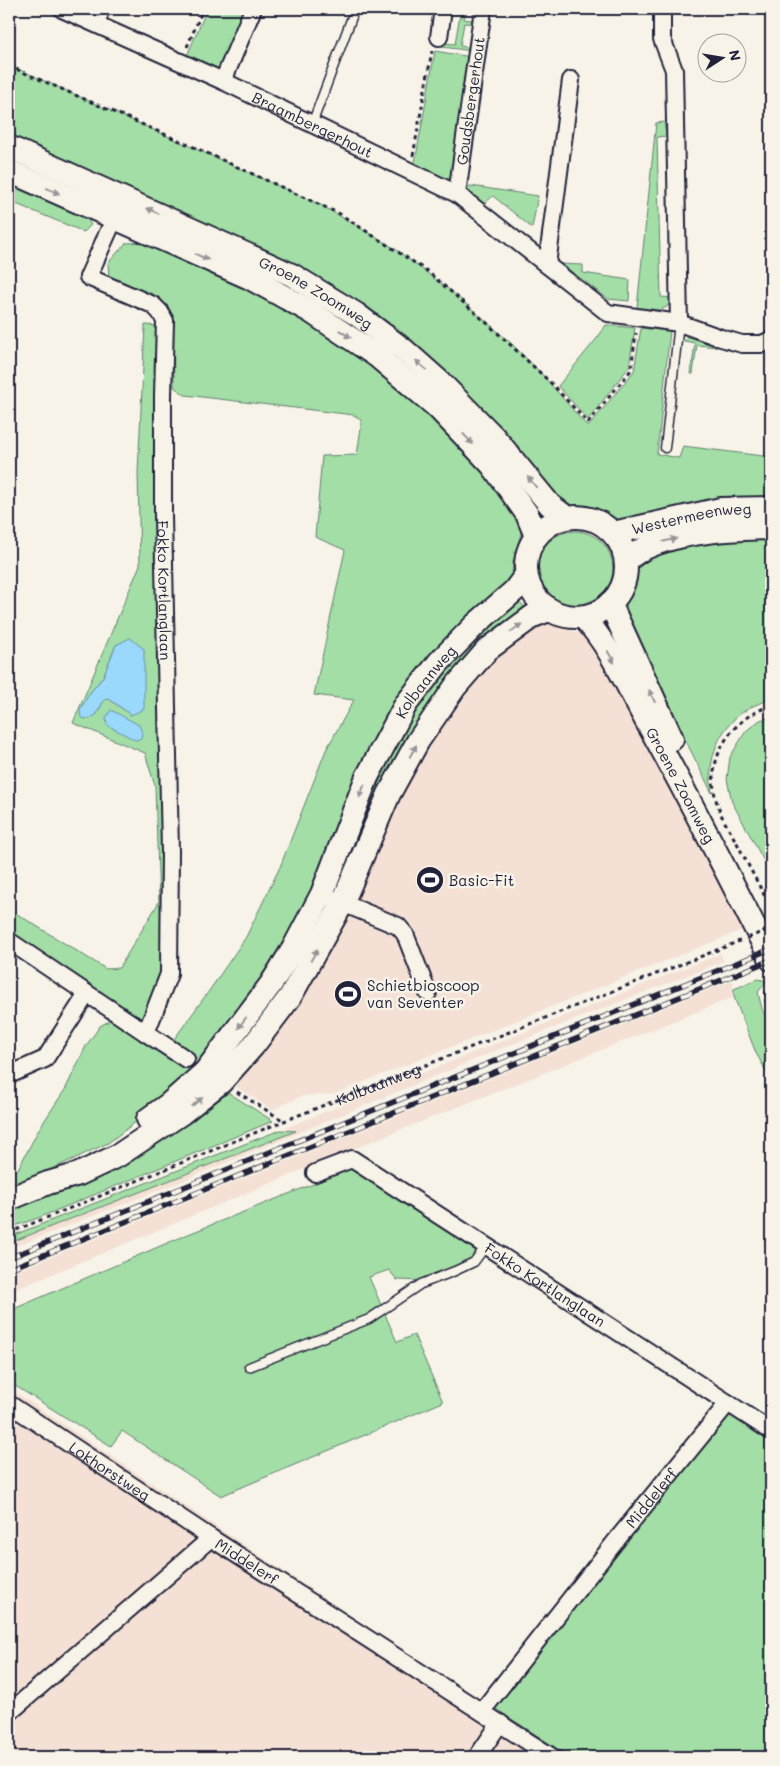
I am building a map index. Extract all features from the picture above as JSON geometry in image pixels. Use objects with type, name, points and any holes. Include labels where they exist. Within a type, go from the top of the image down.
[{"type":"main road","name":"Groene Zoomweg","points":[[9,147],[292,275],[356,314],[404,350],[440,382],[494,437],[550,504],[566,517]]},
{"type":"main road","name":"Groene Zoomweg","points":[[9,172],[250,278],[310,311],[377,356],[437,407],[492,465],[527,514],[536,536]]},
{"type":"main road","name":"Westermeenweg","points":[[613,533],[721,509],[771,508]]},
{"type":"main road","points":[[566,517],[583,517],[599,522],[613,533],[621,545],[626,560],[626,575],[621,589],[610,604],[600,612],[583,617],[566,617],[549,610],[538,601],[530,589],[525,561],[529,548],[536,536],[549,524],[566,517]]},
{"type":"main road","name":"Westermeenweg","points":[[626,560],[646,548],[666,540],[728,530],[771,528]]},
{"type":"main road","name":"Kolbaanweg","points":[[48,1183],[111,1145],[169,1104],[205,1072],[271,984],[293,948],[322,894],[367,777],[406,704],[439,662],[476,624],[514,591],[526,575]]},
{"type":"main road","name":"Groene Zoomweg","points":[[610,604],[677,749],[771,934]]},
{"type":"main road","name":"Kolbaanweg","points":[[9,1199],[48,1183],[79,1174],[119,1156],[182,1113],[221,1082],[254,1046],[290,997],[342,904],[389,794],[418,741],[455,687],[487,650],[533,616],[549,610]]},
{"type":"main road","name":"Groene Zoomweg","points":[[583,617],[597,632],[634,699],[679,781],[771,959]]},
{"type":"street","name":"Braambergerhout","points":[[62,9],[223,81],[457,194],[608,313],[679,323],[742,344],[762,344],[771,340]]},
{"type":"street","points":[[223,81],[253,9]]},
{"type":"street","points":[[439,37],[444,9]]},
{"type":"street","name":"Goudsbergerhout","points":[[457,194],[483,9]]},
{"type":"street","points":[[662,9],[662,39],[674,70],[679,323]]},
{"type":"street","points":[[547,266],[571,80]]},
{"type":"street","name":"Fokko Kortlanglaan","points":[[123,198],[88,277],[153,305],[165,320],[163,516],[170,842],[169,974],[146,1032]]},
{"type":"street","points":[[322,894],[398,926],[405,934],[428,993]]},
{"type":"street","points":[[9,941],[186,1058]]},
{"type":"street","points":[[9,1075],[46,1059],[87,994]]},
{"type":"street","name":"Fokko Kortlanglaan","points":[[315,1174],[352,1159],[771,1431]]},
{"type":"street","name":"Middelerf","points":[[482,1712],[619,1537],[728,1403]]},
{"type":"street","name":"Lokhorstweg","points":[[9,1404],[211,1538]]},
{"type":"street","name":"Middelerf","points":[[9,1712],[211,1538],[552,1757]]},
{"type":"street","points":[[477,1757],[500,1722]]},
{"type":"lane","points":[[98,26],[106,9]]},
{"type":"lane","points":[[312,124],[352,17]]},
{"type":"lane","points":[[665,448],[679,323]]},
{"type":"lane","points":[[249,1367],[369,1319],[421,1284],[474,1262],[486,1246]]},
{"type":"path","points":[[180,62],[203,9]]},
{"type":"path","points":[[410,171],[431,53],[439,37]]},
{"type":"path","points":[[9,66],[340,214],[427,271],[487,323],[551,383],[588,423],[631,370],[638,317]]},
{"type":"path","points":[[771,706],[760,708],[750,714],[729,733],[717,756],[714,783],[717,805],[771,908]]},
{"type":"path","name":"Kolbaanweg","points":[[9,1233],[284,1121],[771,928]]},
{"type":"path","points":[[771,985],[767,989],[765,998],[771,1014]]},
{"type":"path","points":[[221,1082],[284,1121]]},
{"type":"shaded area","points":[[546,624],[583,634],[590,638],[750,927],[334,1094],[302,1096],[272,1110],[228,1081],[393,798],[451,704],[505,646],[527,629]]},
{"type":"shaded area","points":[[720,954],[724,961],[510,1045],[182,1181],[9,1249],[9,1243],[294,1131],[280,1130]]},
{"type":"shaded area","points":[[733,980],[734,997],[355,1148],[9,1292],[9,1274]]},
{"type":"shaded area","points":[[9,1388],[217,1527],[563,1757],[9,1757]]},
{"type":"green space","points":[[207,9],[246,9],[220,74],[186,58]]},
{"type":"green space","points":[[451,9],[466,9],[464,19],[477,21],[476,24],[464,23],[460,46],[474,48],[473,51],[442,47],[443,43],[455,44],[460,14],[449,13]]},
{"type":"green space","points":[[435,51],[471,57],[452,182],[447,183],[414,168]]},
{"type":"green space","points":[[9,65],[321,205],[394,248],[451,291],[512,344],[539,371],[588,427],[634,371],[641,328],[670,331],[657,454],[679,458],[683,446],[771,457],[771,498],[620,520],[588,506],[570,505],[553,494],[367,315],[9,141]]},
{"type":"green space","points":[[664,122],[666,136],[657,137],[661,297],[672,298],[668,306],[661,310],[637,308],[656,123]]},
{"type":"green space","points":[[9,177],[86,216],[91,225],[84,232],[9,201]]},
{"type":"green space","points":[[471,186],[538,196],[532,228],[493,196],[484,204],[470,194],[466,187]]},
{"type":"green space","points":[[150,242],[244,282],[313,323],[397,381],[463,443],[518,512],[521,533],[513,562],[512,577],[424,673],[311,902],[275,966],[202,1063],[172,1042],[246,937],[280,867],[326,750],[354,700],[314,695],[345,550],[315,537],[322,456],[357,455],[362,421],[354,415],[185,395],[174,387],[173,317],[168,306],[160,298],[109,277],[108,263],[126,243]]},
{"type":"green space","points":[[561,264],[583,265],[583,273],[630,280],[629,301],[608,299]]},
{"type":"green space","points":[[145,325],[161,326],[163,972],[144,1021],[9,937],[9,909],[106,969],[119,968],[159,902],[155,786],[145,753],[73,723],[140,565],[138,473]],"holes":[[[130,639],[144,650],[131,715],[109,699],[104,700],[96,715],[89,694],[103,677],[116,645]]]},
{"type":"green space","points":[[606,325],[635,328],[629,367],[588,420],[558,386]]},
{"type":"green space","points":[[688,335],[716,346],[697,345],[693,374],[691,374],[695,343],[684,341]]},
{"type":"green space","points":[[575,531],[590,534],[602,542],[610,554],[613,569],[610,584],[602,596],[590,604],[575,607],[560,604],[548,596],[540,584],[537,569],[540,554],[548,542],[560,534]]},
{"type":"green space","points":[[771,533],[771,700],[748,709],[729,724],[722,734],[713,757],[711,769],[712,793],[629,628],[626,604],[634,588],[637,570],[650,557],[667,549]]},
{"type":"green space","points":[[517,598],[525,608],[488,638],[462,663],[419,721],[365,825],[341,880],[383,772],[411,711],[427,686]]},
{"type":"green space","points":[[771,717],[771,874],[732,802],[727,779],[730,757],[746,731],[760,720]]},
{"type":"green space","points":[[758,979],[767,981],[758,992],[762,1009],[771,1025],[771,1080],[756,1053],[734,997],[734,989]]},
{"type":"green space","points":[[114,1018],[195,1070],[162,1102],[108,1143],[9,1189],[9,1173],[18,1169],[39,1129],[66,1088],[86,1046],[100,1026]]},
{"type":"green space","points":[[221,1088],[273,1121],[38,1218],[9,1228],[9,1210]]},
{"type":"green space","points":[[280,1130],[296,1131],[9,1243],[9,1237]]},
{"type":"green space","points":[[351,1169],[483,1253],[458,1271],[427,1281],[397,1280],[389,1270],[369,1277],[397,1342],[414,1335],[443,1402],[221,1496],[122,1431],[111,1446],[9,1382],[9,1311],[186,1235]]},
{"type":"green space","points":[[726,1412],[771,1443],[771,1757],[570,1757],[493,1707]]},
{"type":"water","points":[[130,638],[144,649],[144,709],[131,715],[109,699],[104,700],[96,715],[89,719],[81,718],[80,710],[89,694],[103,677],[116,645]]},
{"type":"water","points":[[111,710],[139,725],[142,732],[141,739],[135,740],[107,725],[106,718]]},
{"type":"railway","points":[[9,1258],[771,949]]},
{"type":"railway","points":[[9,1269],[771,960]]},
{"type":"place","name":"Basic-Fit","points":[[430,880]]},
{"type":"place","name":"Schietbioscoop van Seventer","points":[[348,994]]}]
